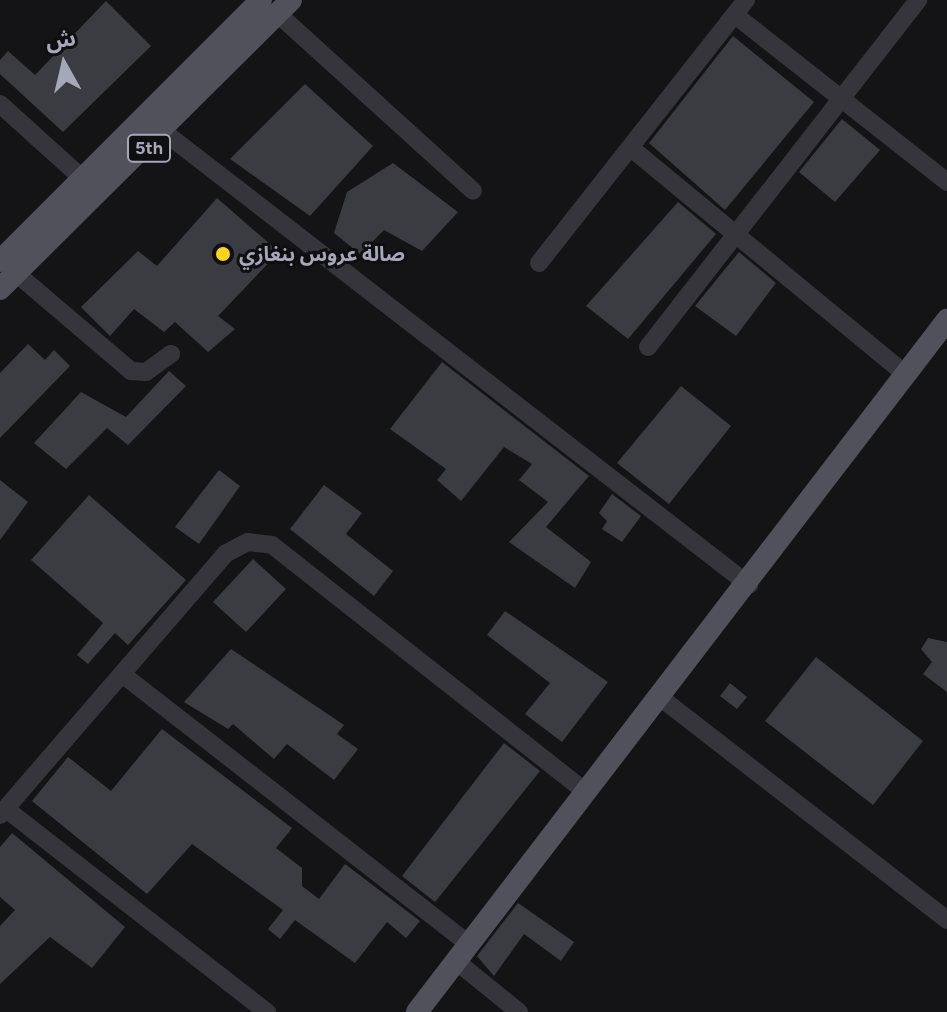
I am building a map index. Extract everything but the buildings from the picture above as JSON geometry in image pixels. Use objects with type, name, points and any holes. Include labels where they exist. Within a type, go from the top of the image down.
[{"type":"main road","name":"5th","points":[[6,275],[164,132],[277,5]]},
{"type":"main road","name":"5th","points":[[6,275],[84,180],[277,5]]},
{"type":"main road","points":[[417,1012],[749,585],[947,320]]},
{"type":"street","points":[[648,347],[740,233],[918,0]]},
{"type":"street","points":[[277,5],[473,191]]},
{"type":"street","points":[[539,263],[741,7],[843,100],[947,182]]},
{"type":"street","points":[[0,104],[84,180]]},
{"type":"street","points":[[164,132],[749,585]]},
{"type":"street","points":[[631,148],[740,233],[905,374]]},
{"type":"street","points":[[6,275],[131,371],[146,372],[171,354]]},
{"type":"street","points":[[267,1012],[3,812],[225,554],[248,542],[272,545],[586,792]]},
{"type":"street","points":[[122,674],[463,952],[519,1012]]},
{"type":"street","points":[[661,698],[947,920]]},
{"type":"place","name":"صالة عروس بنغازي","points":[[223,254]]}]
